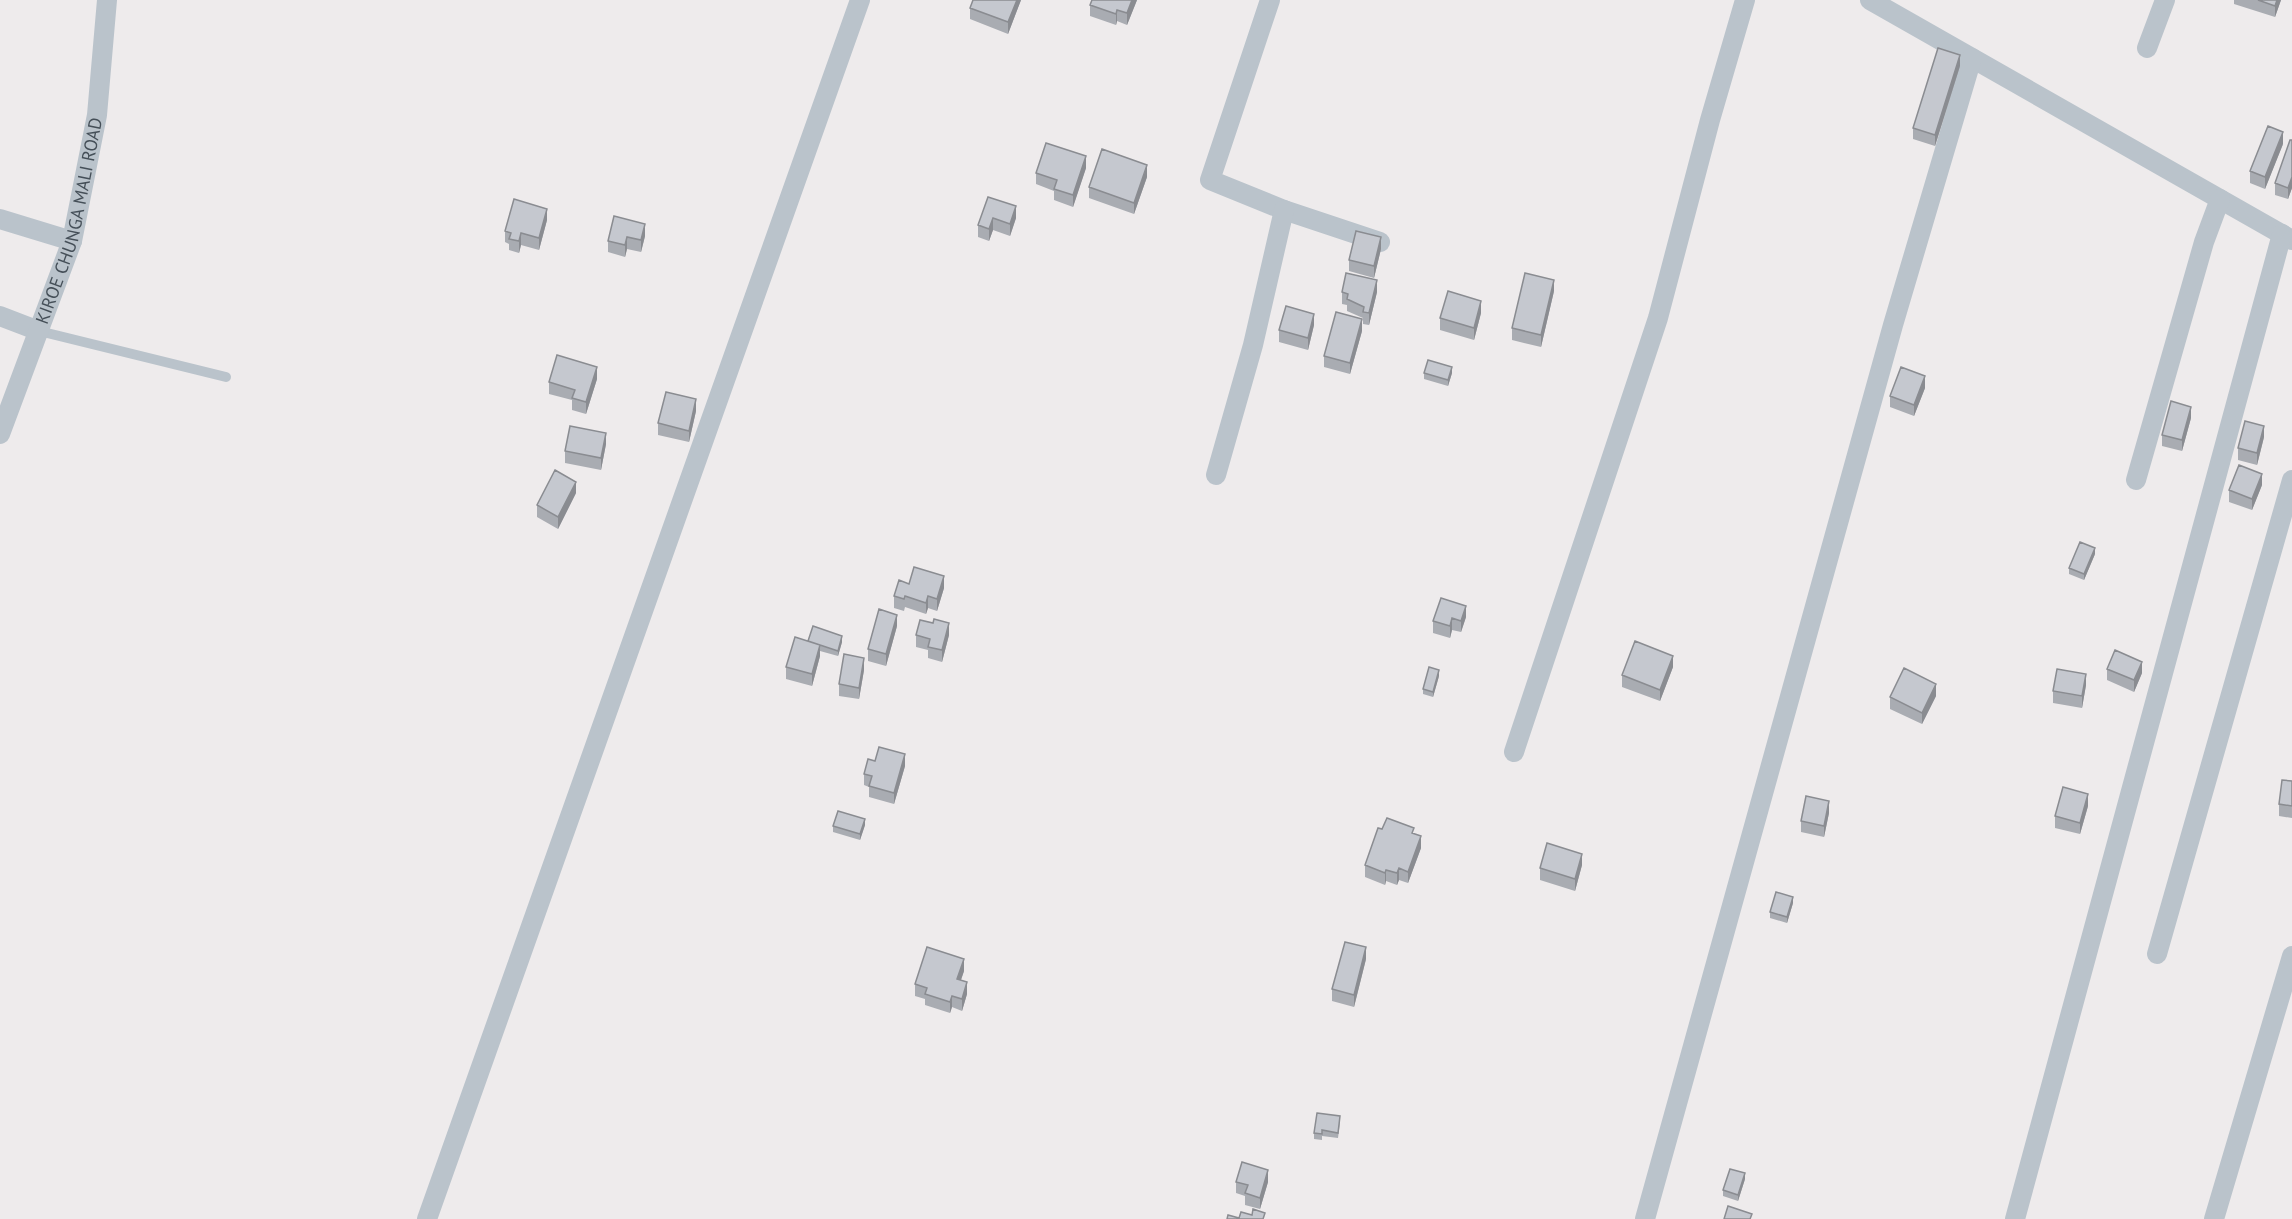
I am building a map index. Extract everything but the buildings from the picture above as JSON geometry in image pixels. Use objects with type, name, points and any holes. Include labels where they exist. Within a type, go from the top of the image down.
[{"type":"street","name":"KIROE CHUNGA MALI ROAD","points":[[0,434],[72,241],[97,115],[107,0]]},
{"type":"street","points":[[428,1219],[860,0]]},
{"type":"street","points":[[1270,0],[1210,180],[1284,210],[1380,242]]},
{"type":"street","points":[[1514,752],[1658,318],[1710,120],[1745,0]]},
{"type":"street","points":[[1870,0],[2287,237],[2015,1219]]},
{"type":"street","points":[[2147,48],[2165,0]]},
{"type":"street","points":[[1645,1219],[1886,348],[1972,58]]},
{"type":"street","points":[[2136,480],[2204,242],[2220,199]]},
{"type":"street","points":[[1216,475],[1253,345],[1284,210]]},
{"type":"street","points":[[0,219],[72,241]]},
{"type":"street","points":[[0,316],[39,331]]},
{"type":"street","points":[[2157,954],[2292,480]]},
{"type":"street","points":[[2214,1219],[2292,957]]},
{"type":"lane","points":[[39,331],[226,377]]}]
